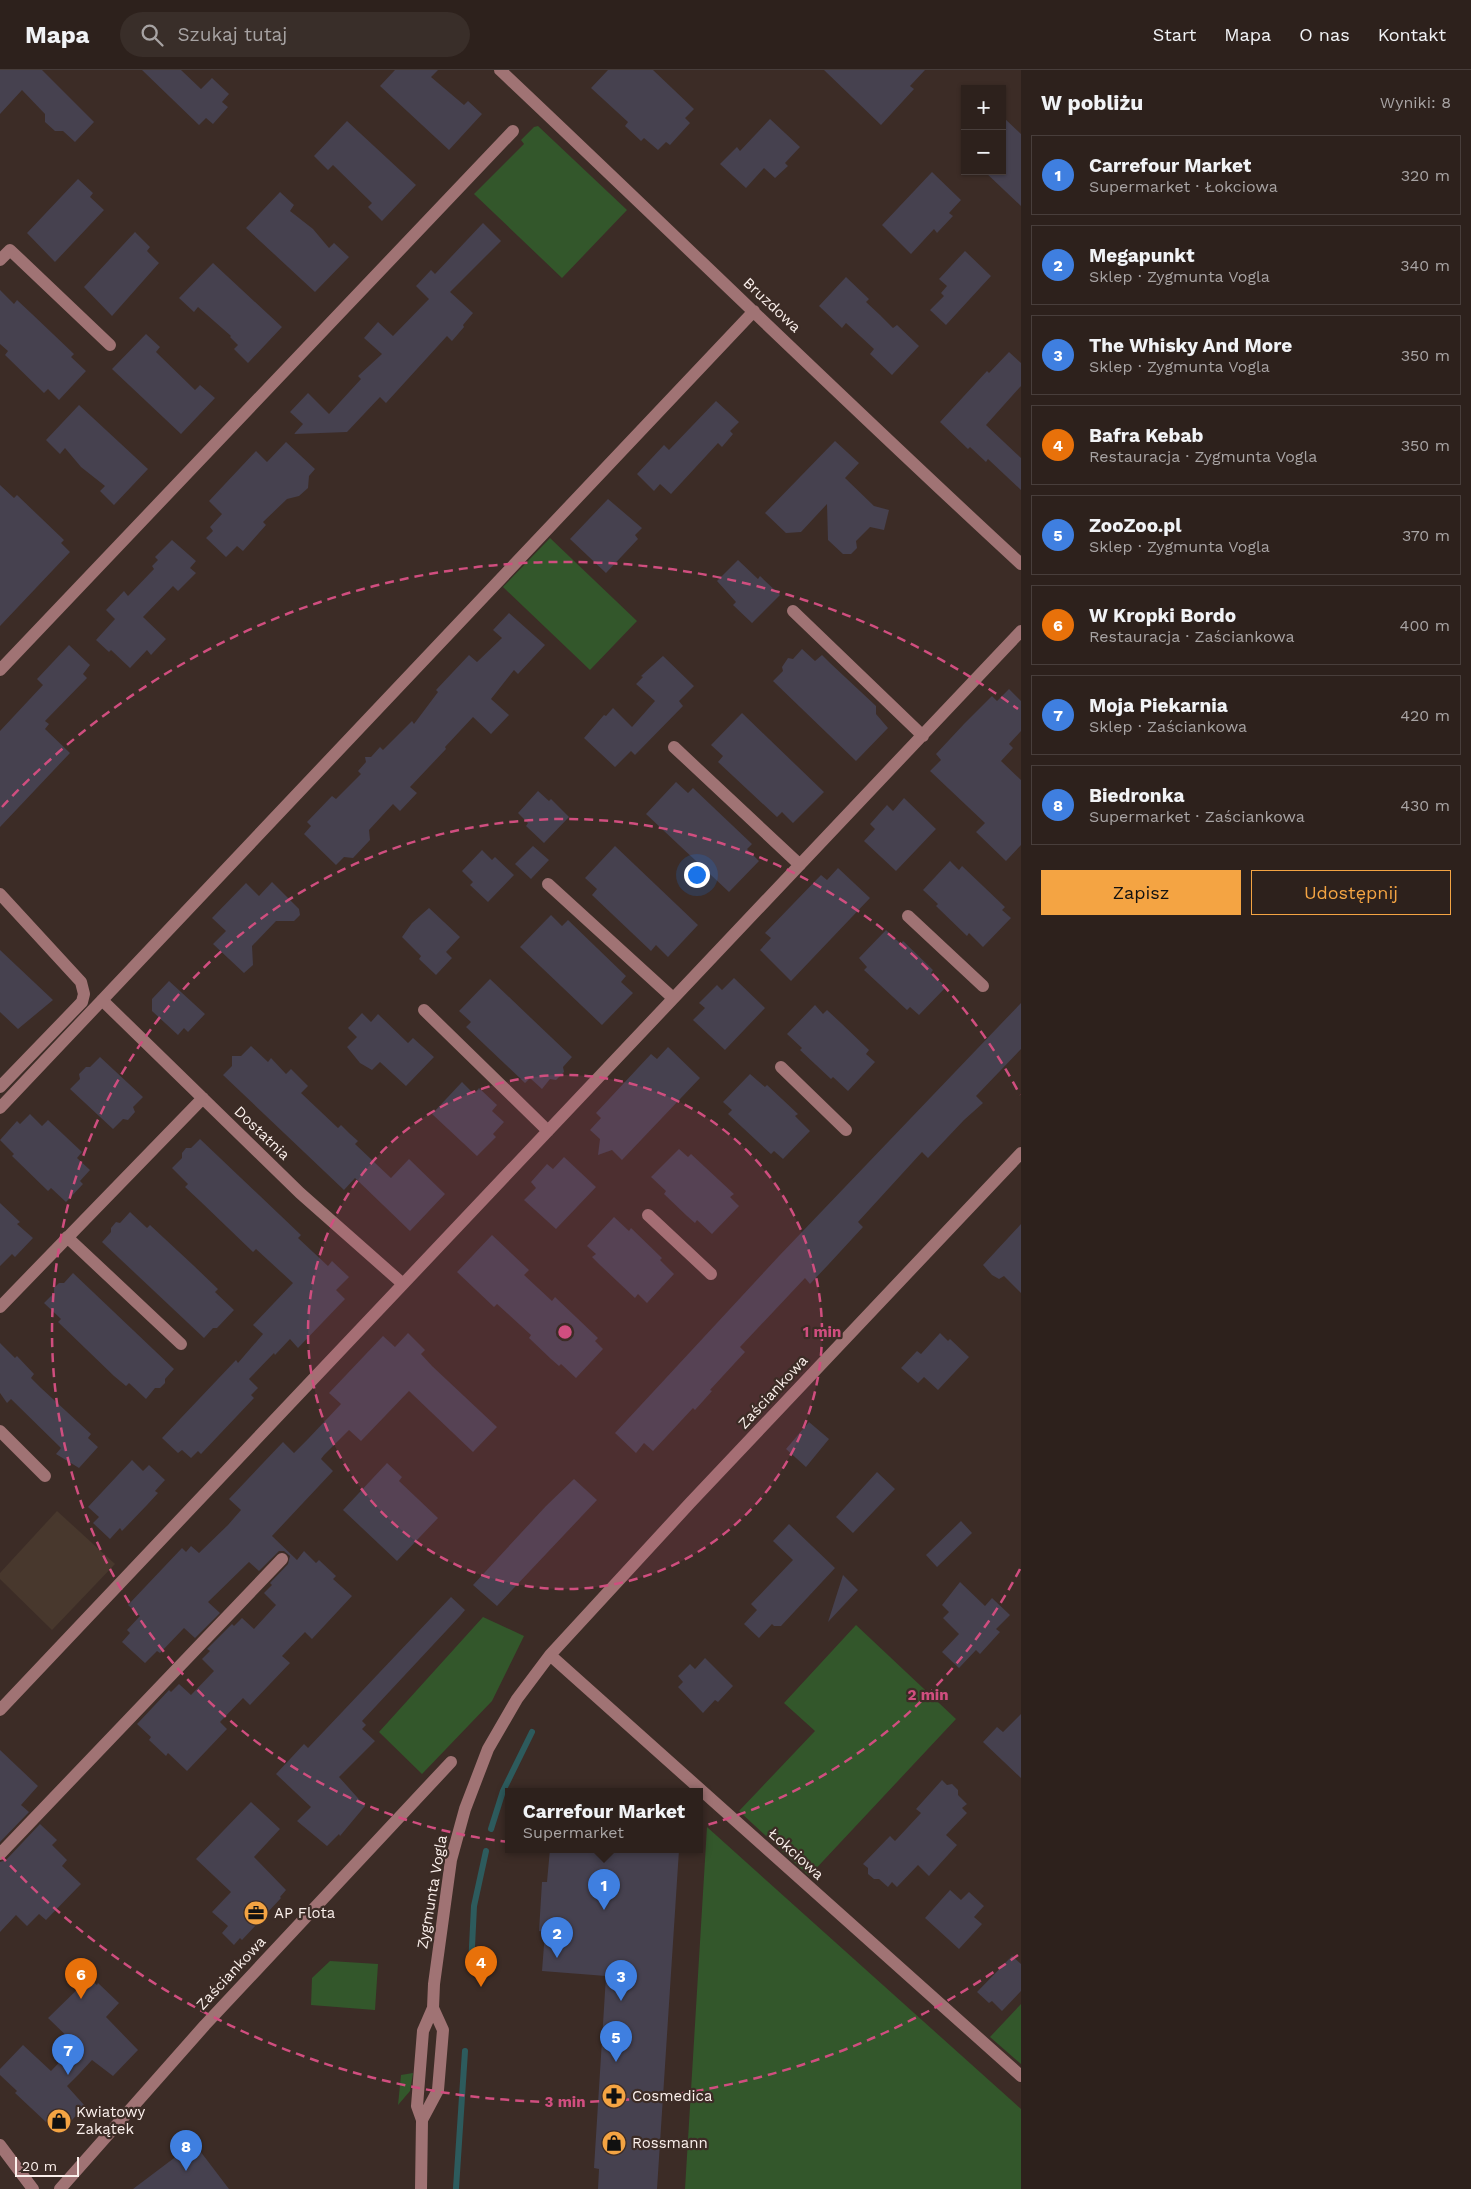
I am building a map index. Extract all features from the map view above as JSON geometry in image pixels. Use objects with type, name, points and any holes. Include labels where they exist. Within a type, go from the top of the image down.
[{"type":"street","name":"Bruzdowa","points":[[500,70],[754,311],[882,436],[1021,564]]},
{"type":"street","points":[[0,670],[95,568],[513,131]]},
{"type":"street","points":[[0,260],[10,250],[110,345]]},
{"type":"street","points":[[0,1108],[754,311]]},
{"type":"street","points":[[793,611],[923,736]]},
{"type":"street","points":[[0,1710],[1021,631]]},
{"type":"street","points":[[674,747],[800,865]]},
{"type":"street","points":[[548,884],[673,998]]},
{"type":"street","points":[[0,894],[83,986],[82,1002],[0,1087]]},
{"type":"street","points":[[908,916],[983,986]]},
{"type":"street","name":"Dostatnia","points":[[102,1000],[300,1193],[403,1284]]},
{"type":"street","points":[[424,1010],[548,1131]]},
{"type":"street","points":[[781,1068],[846,1130]]},
{"type":"street","points":[[0,1307],[203,1098]]},
{"type":"street","name":"Zaściankowa","points":[[550,1655],[679,1515],[1021,1153]]},
{"type":"street","points":[[648,1215],[711,1274]]},
{"type":"street","points":[[67,1238],[181,1344]]},
{"type":"street","points":[[0,1431],[45,1476]]},
{"type":"street","points":[[0,1854],[282,1559]]},
{"type":"street","name":"Zygmunta Vogla","points":[[421,2189],[422,2120],[417,2106],[422,2031],[433,2008],[434,1984],[451,1860],[465,1809],[488,1749],[517,1699],[550,1655]]},
{"type":"street","name":"Łokciowa","points":[[550,1655],[699,1788]]},
{"type":"street","name":"Zaściankowa","points":[[60,2189],[205,2025],[451,1762]]},
{"type":"street","name":"Łokciowa","points":[[703,1792],[1021,2076]]},
{"type":"street","name":"Zygmunta Vogla","points":[[422,2120],[438,2090],[443,2030],[433,2008]]},
{"type":"street","points":[[0,2145],[34,2189]]},
{"type":"shaded area","points":[[57,1511],[115,1564],[52,1630],[0,1579],[0,1573]]},
{"type":"green space","points":[[538,126],[627,210],[562,278],[474,194],[524,144],[521,140],[534,127]]},
{"type":"green space","points":[[550,538],[637,621],[590,670],[503,587]]},
{"type":"green space","points":[[483,1617],[524,1636],[492,1701],[422,1774],[379,1732]]},
{"type":"green space","points":[[856,1625],[956,1719],[809,1876],[739,1811],[815,1731],[784,1703]]},
{"type":"green space","points":[[707,1827],[1021,2109],[1021,2189],[685,2189]]},
{"type":"green space","points":[[330,1961],[378,1964],[375,2010],[311,2005],[312,1978]]},
{"type":"green space","points":[[1021,2004],[1021,2064],[990,2037]]},
{"type":"green space","points":[[413,2073],[410,2091],[398,2105],[401,2075]]},
{"type":"building","points":[[0,70],[42,70],[94,122],[75,142],[63,131],[55,131],[45,122],[45,114],[22,90],[0,114]]},
{"type":"building","points":[[142,70],[181,70],[201,89],[212,78],[229,94],[222,102],[228,107],[213,124],[206,118],[199,125]]},
{"type":"building","points":[[395,70],[438,70],[431,77],[464,105],[468,101],[482,114],[449,150],[380,86]]},
{"type":"building","points":[[608,70],[653,70],[694,109],[685,118],[690,123],[670,145],[666,142],[658,150],[644,138],[641,141],[625,126],[628,122],[591,88]]},
{"type":"building","points":[[824,70],[925,70],[910,86],[914,89],[881,125]]},
{"type":"building","points":[[770,119],[800,147],[785,163],[788,166],[775,178],[764,168],[746,188],[720,164],[737,147],[740,151]]},
{"type":"building","points":[[1006,120],[1021,134],[1021,206],[988,175],[1006,175]]},
{"type":"building","points":[[347,121],[416,185],[382,221],[368,207],[372,203],[333,165],[328,170],[314,156]]},
{"type":"building","points":[[932,172],[961,200],[949,213],[953,216],[937,233],[934,229],[911,254],[882,225]]},
{"type":"building","points":[[78,179],[93,193],[90,197],[104,210],[55,262],[27,233]]},
{"type":"building","points":[[280,192],[294,205],[290,211],[313,229],[329,248],[334,243],[349,257],[315,292],[246,228]]},
{"type":"building","points":[[483,223],[501,241],[450,292],[473,313],[452,341],[447,336],[386,403],[380,397],[347,432],[294,434],[303,424],[290,412],[308,393],[329,414],[361,379],[358,376],[382,354],[364,338],[378,322],[393,336],[429,299],[416,286],[431,270],[435,274]]},
{"type":"building","points":[[135,232],[150,247],[147,251],[159,263],[112,316],[84,287]]},
{"type":"building","points":[[965,251],[991,276],[946,325],[930,310],[944,296],[941,293],[947,286],[939,279]]},
{"type":"building","points":[[213,263],[282,327],[248,363],[234,349],[238,345],[231,336],[198,307],[194,312],[179,298]]},
{"type":"building","points":[[846,277],[869,299],[866,302],[893,328],[897,325],[919,346],[892,375],[870,354],[874,349],[846,323],[842,328],[819,306]]},
{"type":"building","points":[[0,290],[14,304],[17,300],[32,314],[74,354],[71,357],[86,371],[59,400],[48,389],[44,393],[5,355],[8,351],[0,344]]},
{"type":"building","points":[[146,334],[160,347],[156,352],[195,390],[200,385],[215,398],[181,434],[112,369]]},
{"type":"building","points":[[1009,352],[1021,363],[1021,386],[986,425],[1021,458],[1021,490],[988,459],[986,462],[970,447],[968,449],[940,422],[987,371],[989,373]]},
{"type":"building","points":[[716,401],[739,422],[730,431],[733,434],[722,447],[718,443],[671,494],[660,484],[654,491],[637,474],[664,445],[669,450]]},
{"type":"building","points":[[79,405],[148,469],[114,505],[100,491],[105,486],[81,467],[65,448],[60,454],[46,440]]},
{"type":"building","points":[[835,441],[859,463],[845,478],[874,506],[889,510],[884,530],[870,527],[856,541],[857,548],[851,554],[843,554],[828,540],[827,504],[801,532],[786,533],[765,513]]},
{"type":"building","points":[[286,442],[315,469],[309,476],[308,488],[299,496],[287,499],[263,522],[266,525],[243,551],[237,546],[226,557],[206,538],[213,531],[210,527],[222,514],[209,501],[256,451],[267,462]]},
{"type":"building","points":[[0,485],[14,498],[17,495],[64,540],[61,543],[70,552],[0,626]]},
{"type":"building","points":[[608,499],[642,528],[635,535],[638,539],[606,573],[570,539]]},
{"type":"building","points":[[172,540],[196,561],[190,568],[196,573],[178,591],[173,586],[143,617],[166,639],[151,655],[147,650],[130,668],[111,650],[109,652],[96,640],[115,619],[106,610],[124,591],[128,596],[154,569],[152,566],[158,560],[155,557]]},
{"type":"building","points":[[738,560],[758,579],[760,576],[780,595],[752,623],[733,605],[736,602],[717,581]]},
{"type":"building","points":[[509,613],[545,645],[518,674],[514,670],[491,699],[509,715],[491,734],[473,717],[410,787],[417,793],[400,811],[393,804],[369,830],[370,840],[353,858],[344,857],[336,865],[304,834],[311,826],[307,822],[332,796],[336,799],[361,774],[358,771],[366,762],[365,757],[371,757],[380,747],[383,750],[412,721],[414,724],[438,692],[436,690],[469,655],[477,662],[502,638],[493,630]]},
{"type":"building","points":[[69,645],[90,665],[83,674],[87,678],[45,721],[49,724],[45,729],[70,753],[0,827],[0,731],[43,685],[37,679]]},
{"type":"building","points":[[802,649],[815,661],[822,655],[876,706],[876,714],[888,728],[856,761],[773,681],[783,671],[782,667],[788,658],[793,659]]},
{"type":"building","points":[[663,656],[694,686],[679,701],[683,706],[635,755],[631,751],[615,767],[584,738],[604,715],[606,716],[613,708],[632,727],[655,701],[636,684],[643,677],[641,676]]},
{"type":"building","points":[[1009,689],[1021,701],[1021,731],[1009,744],[1013,748],[1001,761],[1021,780],[1021,845],[1006,861],[976,832],[985,823],[930,771],[941,760],[936,754],[964,724],[992,696],[997,701]]},
{"type":"building","points":[[742,713],[824,792],[793,823],[782,812],[777,817],[718,762],[723,756],[711,745]]},
{"type":"building","points":[[676,782],[688,793],[693,788],[752,844],[747,849],[759,861],[729,892],[646,814]]},
{"type":"building","points":[[538,791],[549,801],[551,799],[569,817],[544,843],[526,826],[528,823],[518,813]]},
{"type":"building","points":[[904,798],[936,829],[896,871],[864,841],[875,829],[870,824],[887,805],[893,811]]},
{"type":"building","points":[[533,846],[549,860],[531,879],[515,864]]},
{"type":"building","points":[[615,846],[698,925],[668,957],[656,945],[651,951],[592,895],[597,889],[585,878]]},
{"type":"building","points":[[482,850],[492,860],[495,857],[514,875],[488,902],[470,885],[473,882],[462,871]]},
{"type":"building","points":[[950,861],[959,870],[962,866],[1005,907],[1002,910],[1011,918],[983,947],[969,933],[967,936],[936,906],[938,904],[923,890]]},
{"type":"building","points":[[838,868],[870,898],[791,981],[760,950],[771,938],[765,933],[821,875],[827,880]]},
{"type":"building","points":[[272,882],[299,909],[300,915],[294,921],[276,921],[252,946],[253,965],[244,973],[213,944],[226,931],[212,918],[246,883],[259,896]]},
{"type":"building","points":[[429,908],[460,937],[446,952],[452,958],[436,975],[419,959],[421,956],[402,937],[412,923]]},
{"type":"building","points":[[551,915],[562,926],[568,920],[626,976],[621,982],[633,993],[602,1025],[520,947]]},
{"type":"building","points":[[886,930],[901,944],[903,941],[933,970],[931,973],[946,987],[919,1015],[910,1007],[907,1010],[864,970],[867,967],[859,958]]},
{"type":"building","points":[[0,950],[53,1000],[18,1029],[0,1012]]},
{"type":"building","points":[[734,978],[765,1008],[725,1050],[693,1020],[705,1008],[699,1003],[717,985],[722,990]]},
{"type":"building","points":[[490,979],[572,1057],[563,1067],[564,1072],[556,1080],[550,1079],[542,1089],[530,1078],[525,1083],[466,1027],[471,1022],[459,1011]]},
{"type":"building","points":[[169,981],[205,1014],[188,1032],[184,1028],[178,1035],[152,1011],[152,999]]},
{"type":"building","points":[[1021,1003],[1021,1049],[976,1096],[983,1103],[928,1158],[922,1152],[858,1222],[863,1227],[828,1265],[810,1284],[805,1278],[740,1347],[745,1352],[710,1390],[712,1391],[695,1410],[693,1408],[653,1451],[644,1443],[636,1453],[615,1433],[779,1256]]},
{"type":"building","points":[[815,1005],[823,1014],[827,1010],[841,1023],[869,1050],[866,1054],[875,1062],[848,1091],[833,1077],[831,1079],[800,1050],[802,1048],[787,1034]]},
{"type":"building","points":[[362,1013],[371,1022],[378,1014],[408,1043],[413,1038],[434,1057],[406,1086],[380,1062],[372,1070],[360,1063],[347,1047],[357,1037],[348,1028]]},
{"type":"building","points":[[251,1046],[268,1062],[271,1058],[286,1074],[291,1069],[308,1086],[301,1093],[338,1128],[341,1125],[358,1141],[355,1144],[391,1178],[409,1159],[445,1194],[410,1231],[355,1178],[344,1190],[223,1075],[232,1066],[232,1056],[241,1056]]},
{"type":"building","points":[[668,1047],[700,1078],[622,1160],[612,1150],[598,1155],[600,1139],[590,1130],[601,1118],[596,1113],[651,1054],[657,1059]]},
{"type":"building","points":[[100,1057],[143,1097],[133,1107],[135,1112],[128,1120],[123,1119],[113,1129],[70,1089],[80,1079],[79,1074]]},
{"type":"building","points":[[750,1074],[765,1087],[767,1085],[798,1114],[795,1116],[810,1131],[783,1159],[774,1151],[771,1154],[728,1114],[732,1110],[723,1102]]},
{"type":"building","points":[[462,1082],[474,1094],[479,1088],[497,1105],[492,1111],[504,1122],[493,1134],[496,1137],[477,1156],[432,1114]]},
{"type":"building","points":[[30,1114],[42,1126],[48,1120],[82,1152],[77,1158],[90,1170],[80,1181],[83,1184],[66,1202],[51,1188],[48,1191],[12,1156],[14,1154],[0,1140],[17,1121],[20,1124]]},
{"type":"building","points":[[200,1139],[301,1235],[298,1238],[328,1266],[332,1261],[349,1277],[336,1290],[345,1299],[298,1348],[290,1339],[275,1355],[274,1353],[249,1379],[258,1388],[251,1395],[254,1398],[201,1454],[198,1451],[191,1458],[182,1450],[178,1453],[162,1438],[236,1360],[238,1363],[263,1334],[253,1325],[293,1283],[256,1249],[253,1252],[185,1187],[188,1184],[172,1168],[182,1158],[182,1153],[186,1148],[191,1148]]},
{"type":"building","points":[[679,1149],[688,1157],[691,1154],[734,1194],[730,1197],[739,1206],[712,1234],[697,1220],[695,1223],[687,1216],[664,1194],[666,1191],[651,1177]]},
{"type":"building","points":[[564,1157],[596,1187],[556,1229],[524,1200],[536,1188],[531,1182],[547,1164],[553,1169]]},
{"type":"building","points":[[0,1203],[20,1222],[17,1224],[33,1238],[15,1257],[12,1254],[0,1266]]},
{"type":"building","points":[[130,1212],[147,1228],[150,1225],[193,1265],[218,1289],[215,1292],[234,1310],[217,1328],[213,1328],[204,1338],[102,1242],[111,1232],[111,1228],[116,1222],[120,1223]]},
{"type":"building","points":[[614,1217],[629,1231],[631,1228],[662,1258],[660,1260],[674,1274],[647,1303],[638,1294],[635,1298],[600,1265],[592,1257],[596,1254],[587,1246]]},
{"type":"building","points":[[1021,1224],[1021,1293],[1004,1276],[999,1279],[992,1275],[983,1265]]},
{"type":"building","points":[[492,1235],[529,1270],[524,1275],[552,1301],[555,1297],[598,1338],[595,1341],[603,1349],[576,1378],[561,1364],[559,1366],[551,1359],[529,1338],[531,1335],[497,1304],[494,1307],[457,1272]]},
{"type":"building","points":[[73,1273],[174,1369],[165,1379],[165,1383],[160,1388],[155,1388],[146,1399],[129,1383],[126,1386],[114,1376],[58,1322],[61,1319],[44,1303],[54,1293],[54,1288],[59,1283],[64,1283]]},
{"type":"building","points":[[408,1333],[425,1350],[421,1354],[432,1366],[497,1427],[473,1452],[409,1391],[361,1441],[349,1430],[324,1455],[321,1459],[333,1471],[272,1536],[297,1560],[304,1551],[316,1563],[319,1560],[336,1576],[333,1579],[352,1596],[312,1639],[305,1632],[282,1656],[290,1663],[250,1705],[243,1698],[220,1722],[227,1729],[187,1771],[168,1753],[166,1756],[149,1740],[151,1737],[137,1724],[169,1690],[171,1692],[179,1684],[191,1695],[214,1671],[202,1659],[210,1651],[207,1649],[232,1624],[234,1626],[242,1618],[254,1629],[276,1605],[264,1593],[272,1585],[270,1583],[288,1564],[290,1556],[284,1551],[279,1551],[259,1571],[249,1562],[208,1602],[220,1613],[195,1638],[184,1628],[160,1653],[157,1651],[145,1663],[122,1642],[130,1633],[127,1630],[140,1616],[128,1605],[182,1548],[186,1552],[191,1546],[199,1553],[228,1525],[241,1510],[229,1499],[283,1442],[294,1453],[308,1439],[341,1404],[329,1393],[383,1336],[395,1347]]},
{"type":"building","points":[[940,1333],[948,1341],[950,1339],[969,1357],[938,1390],[924,1377],[918,1383],[901,1368],[917,1351],[921,1354]]},
{"type":"building","points":[[0,1343],[15,1358],[17,1356],[34,1374],[31,1378],[41,1388],[91,1434],[88,1438],[98,1447],[79,1468],[56,1454],[61,1448],[11,1399],[7,1403],[0,1393]]},
{"type":"building","points":[[809,1422],[829,1439],[806,1467],[786,1449]]},
{"type":"building","points":[[132,1460],[143,1471],[149,1465],[165,1480],[155,1491],[158,1493],[147,1505],[122,1531],[120,1528],[110,1539],[93,1523],[99,1517],[88,1507]]},
{"type":"building","points":[[387,1463],[402,1477],[399,1481],[438,1518],[397,1561],[343,1510]]},
{"type":"building","points":[[877,1472],[895,1489],[853,1533],[836,1517]]},
{"type":"building","points":[[574,1479],[597,1500],[497,1606],[473,1585],[546,1506]]},
{"type":"building","points":[[961,1521],[972,1533],[937,1567],[926,1555]]},
{"type":"building","points":[[789,1524],[835,1568],[781,1626],[774,1626],[772,1624],[759,1638],[744,1624],[757,1610],[751,1604],[793,1560],[773,1541]]},
{"type":"building","points":[[843,1575],[858,1590],[828,1622]]},
{"type":"building","points":[[960,1582],[985,1606],[992,1598],[1010,1615],[996,1629],[1000,1632],[980,1654],[976,1650],[959,1668],[942,1652],[959,1634],[943,1618],[949,1612],[942,1605]]},
{"type":"building","points":[[451,1597],[465,1610],[362,1721],[366,1725],[362,1729],[375,1741],[339,1777],[365,1806],[340,1836],[339,1834],[327,1846],[297,1821],[311,1807],[276,1774],[304,1744],[308,1748]]},
{"type":"building","points":[[705,1658],[733,1686],[718,1702],[715,1700],[703,1713],[678,1687],[683,1682],[678,1676],[690,1664],[695,1669]]},
{"type":"building","points":[[1021,1714],[1021,1778],[983,1742],[997,1727],[1003,1732]]},
{"type":"building","points":[[0,1750],[38,1786],[21,1805],[29,1812],[0,1842]]},
{"type":"building","points":[[942,1780],[947,1785],[952,1784],[958,1790],[958,1795],[967,1804],[962,1808],[967,1813],[946,1835],[957,1845],[929,1876],[918,1865],[897,1887],[892,1882],[888,1887],[879,1879],[874,1879],[868,1874],[868,1868],[863,1864],[890,1836],[895,1841],[921,1813],[916,1809]]},
{"type":"building","points":[[251,1802],[280,1829],[254,1857],[286,1890],[281,1898],[242,1940],[240,1938],[234,1945],[222,1933],[228,1926],[212,1912],[231,1892],[196,1859]]},
{"type":"building","points":[[40,1824],[57,1840],[52,1845],[67,1860],[62,1866],[81,1884],[46,1920],[39,1914],[27,1926],[16,1915],[0,1932],[0,1862],[6,1860]]},
{"type":"building","points":[[550,1853],[679,1853],[657,2189],[598,2189],[599,2169],[594,2168],[606,1976],[542,1971],[545,1932],[539,1931],[542,1882],[547,1882]]},
{"type":"building","points":[[950,1890],[961,1900],[969,1892],[984,1906],[974,1917],[982,1924],[959,1949],[925,1918]]},
{"type":"building","points":[[1012,1956],[1021,1964],[1021,1991],[1002,2011],[992,2001],[989,2003],[977,1992]]},
{"type":"building","points":[[89,1978],[97,1985],[98,1983],[119,2003],[106,2017],[138,2050],[113,2076],[92,2060],[67,2086],[85,2106],[60,2133],[15,2093],[17,2091],[0,2075],[0,2069],[23,2045],[51,2071],[76,2045],[48,2018]]},
{"type":"building","points":[[194,2143],[229,2189],[133,2189]]},
{"type":"waterway","points":[[491,1829],[503,1791],[532,1732]]},
{"type":"waterway","points":[[471,1967],[474,1906],[486,1851]]},
{"type":"waterway","points":[[456,2188],[465,2051]]},
{"type":"place","name":"Carrefour Market","points":[[604,1910]]},
{"type":"place","name":"AP Flota","points":[[256,1913]]},
{"type":"place","name":"Megapunkt","points":[[557,1958]]},
{"type":"place","name":"Bafra Kebab","points":[[481,1987]]},
{"type":"place","name":"W Kropki Bordo","points":[[81,1999]]},
{"type":"place","name":"The Whisky And More","points":[[621,2001]]},
{"type":"place","name":"ZooZoo.pl","points":[[616,2062]]},
{"type":"place","name":"Moja Piekarnia","points":[[68,2075]]},
{"type":"place","name":"Cosmedica","points":[[614,2096]]},
{"type":"place","name":"Kwiatowy Zakątek","points":[[59,2121]]},
{"type":"place","name":"Rossmann","points":[[614,2143]]},
{"type":"place","name":"Biedronka","points":[[186,2171]]}]
